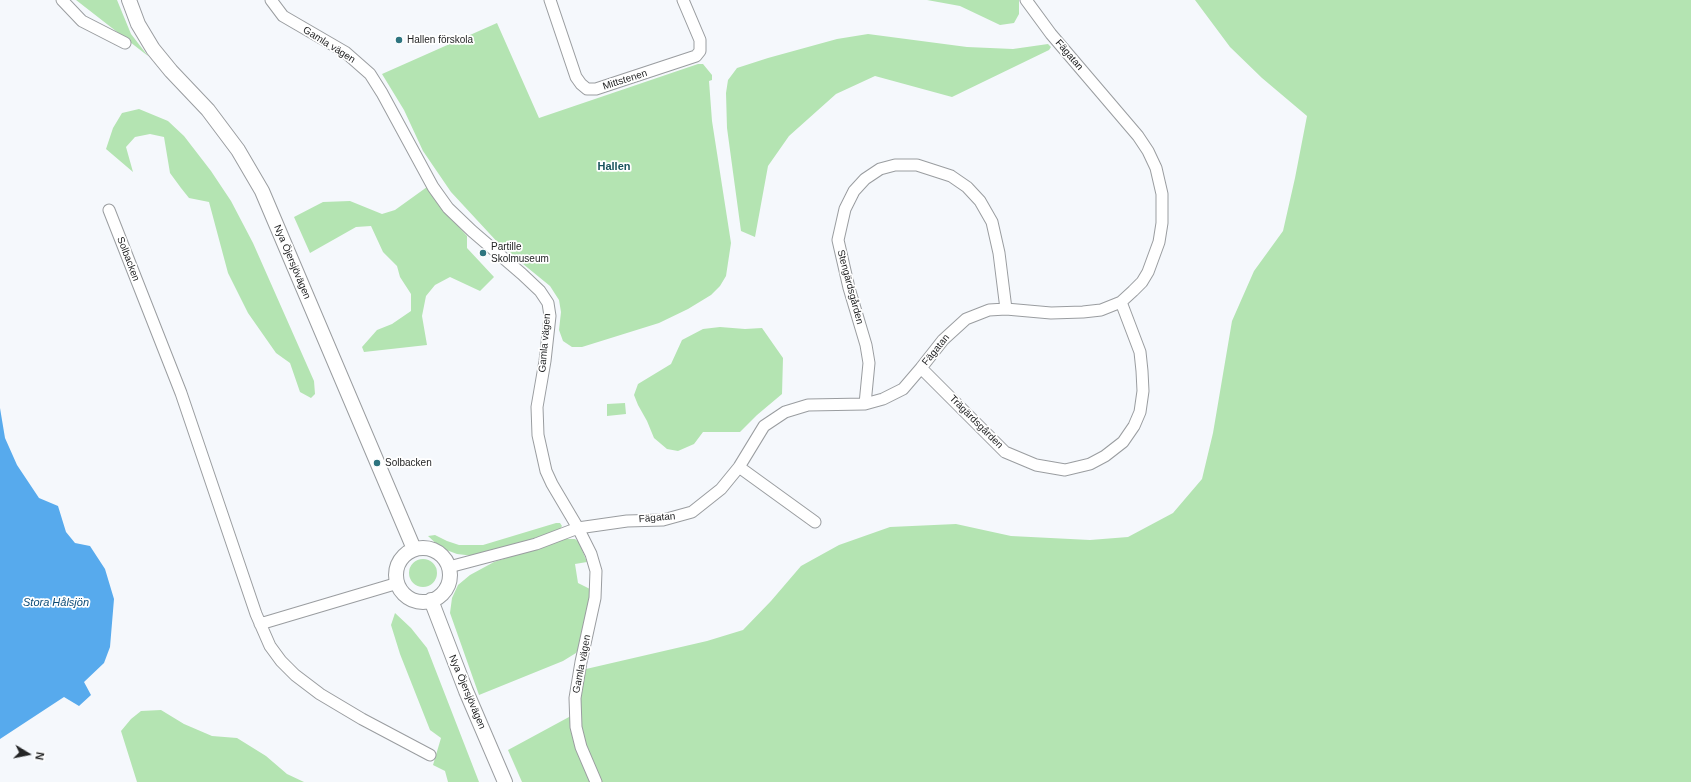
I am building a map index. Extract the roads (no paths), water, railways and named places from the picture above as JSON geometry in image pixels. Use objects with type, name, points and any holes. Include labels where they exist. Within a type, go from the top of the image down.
[{"type":"street","points":[[62,0],[82,21],[125,43]]},
{"type":"street","name":"Nya Öjersjövägen","points":[[129,0],[138,24],[153,49],[170,71],[208,110],[238,150],[262,191],[414,549]]},
{"type":"street","name":"Gamla vägen","points":[[271,0],[283,16],[344,52],[370,74],[382,93],[433,187],[448,208],[540,291],[548,304],[550,316],[545,361],[537,407],[538,435],[546,471],[578,528],[591,554],[596,571],[595,598],[575,698],[576,727],[581,747],[596,782]]},
{"type":"street","name":"Mittstenen","points":[[550,0],[576,77],[587,89],[596,89],[696,56],[700,52],[700,40],[683,0]]},
{"type":"street","name":"Fägatan","points":[[449,567],[536,544],[578,528],[627,521],[663,520],[692,512],[721,489],[739,467],[764,426],[785,412],[808,405],[864,404],[883,399],[903,389],[943,340],[966,319],[989,310],[1006,309],[1051,313],[1101,310],[1121,302],[1142,282],[1148,272],[1159,242],[1162,223],[1162,200],[1156,168],[1148,151],[1138,136],[1051,34],[1026,0]]},
{"type":"street","name":"Stengärdsgården","points":[[864,404],[869,364],[866,344],[849,288],[838,240],[845,208],[854,191],[865,179],[880,170],[896,165],[916,165],[952,176],[967,186],[980,201],[992,222],[1000,261],[1006,309]]},
{"type":"street","name":"Solbacken","points":[[109,210],[181,393],[260,624],[270,646],[281,661],[295,675],[320,694],[430,755]]},
{"type":"street","name":"Trägärdsgården","points":[[921,368],[1005,452],[1036,465],[1065,470],[1090,464],[1105,456],[1123,442],[1134,426],[1140,412],[1143,391],[1140,352],[1121,302]]},
{"type":"street","points":[[739,467],[814,522]]},
{"type":"street","points":[[424,548],[436,551],[442,556],[449,567],[450,579],[447,587],[442,594],[431,600],[421,601],[411,598],[403,592],[398,582],[397,571],[399,564],[406,554],[414,549],[424,548]]},
{"type":"street","points":[[260,624],[398,582]]},
{"type":"street","name":"Nya Öjersjövägen","points":[[431,600],[466,691],[505,782]]},
{"type":"water","name":"Stora Hålsjön","points":[[0,408],[5,438],[17,465],[39,498],[58,506],[66,532],[75,543],[90,546],[105,569],[114,599],[110,647],[104,663],[84,682],[91,695],[79,706],[64,697],[0,739]]},
{"type":"place","name":"Hallen förskola","points":[[399,40]]},
{"type":"place","name":"Partille Skolmuseum","points":[[483,253]]},
{"type":"place","name":"Solbacken","points":[[377,463]]},
{"type":"district","name":"Hallen","points":[[614,167]]}]
